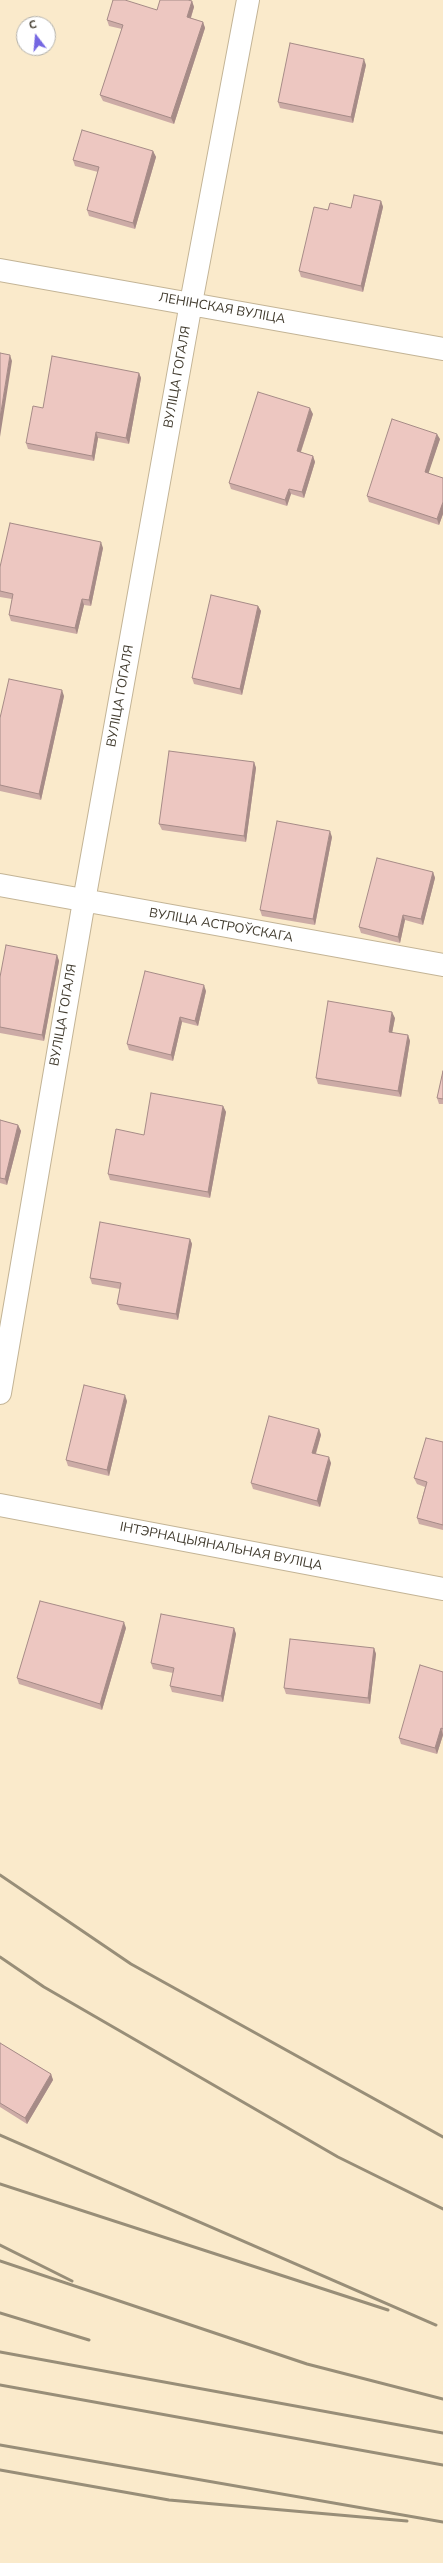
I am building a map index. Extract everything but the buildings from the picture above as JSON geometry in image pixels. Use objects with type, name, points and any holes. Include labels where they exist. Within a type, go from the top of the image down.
[{"type":"street","name":"ВУЛІЦА ГОГАЛЯ","points":[[0,1393],[84,901],[191,303],[248,0]]},
{"type":"street","name":"ЛЕНІНСКАЯ ВУЛІЦА","points":[[0,270],[443,349]]},
{"type":"street","name":"ВУЛІЦА АСТРОЎСКАГА","points":[[0,885],[443,965]]},
{"type":"street","name":"ІНТЭРНАЦЫЯНАЛЬНАЯ ВУЛІЦА","points":[[0,1506],[443,1589]]},
{"type":"railway","points":[[0,1875],[131,1964],[443,2137]]},
{"type":"railway","points":[[0,1957],[44,1987],[338,2157],[443,2209]]},
{"type":"railway","points":[[0,2135],[436,2325]]},
{"type":"railway","points":[[0,2184],[388,2310]]},
{"type":"railway","points":[[0,2245],[72,2281]]},
{"type":"railway","points":[[0,2261],[307,2364],[443,2399]]},
{"type":"railway","points":[[0,2313],[89,2340]]},
{"type":"railway","points":[[0,2352],[443,2433]]},
{"type":"railway","points":[[0,2385],[443,2465]]},
{"type":"railway","points":[[0,2445],[443,2522]]},
{"type":"railway","points":[[0,2470],[169,2500],[407,2521]]}]
